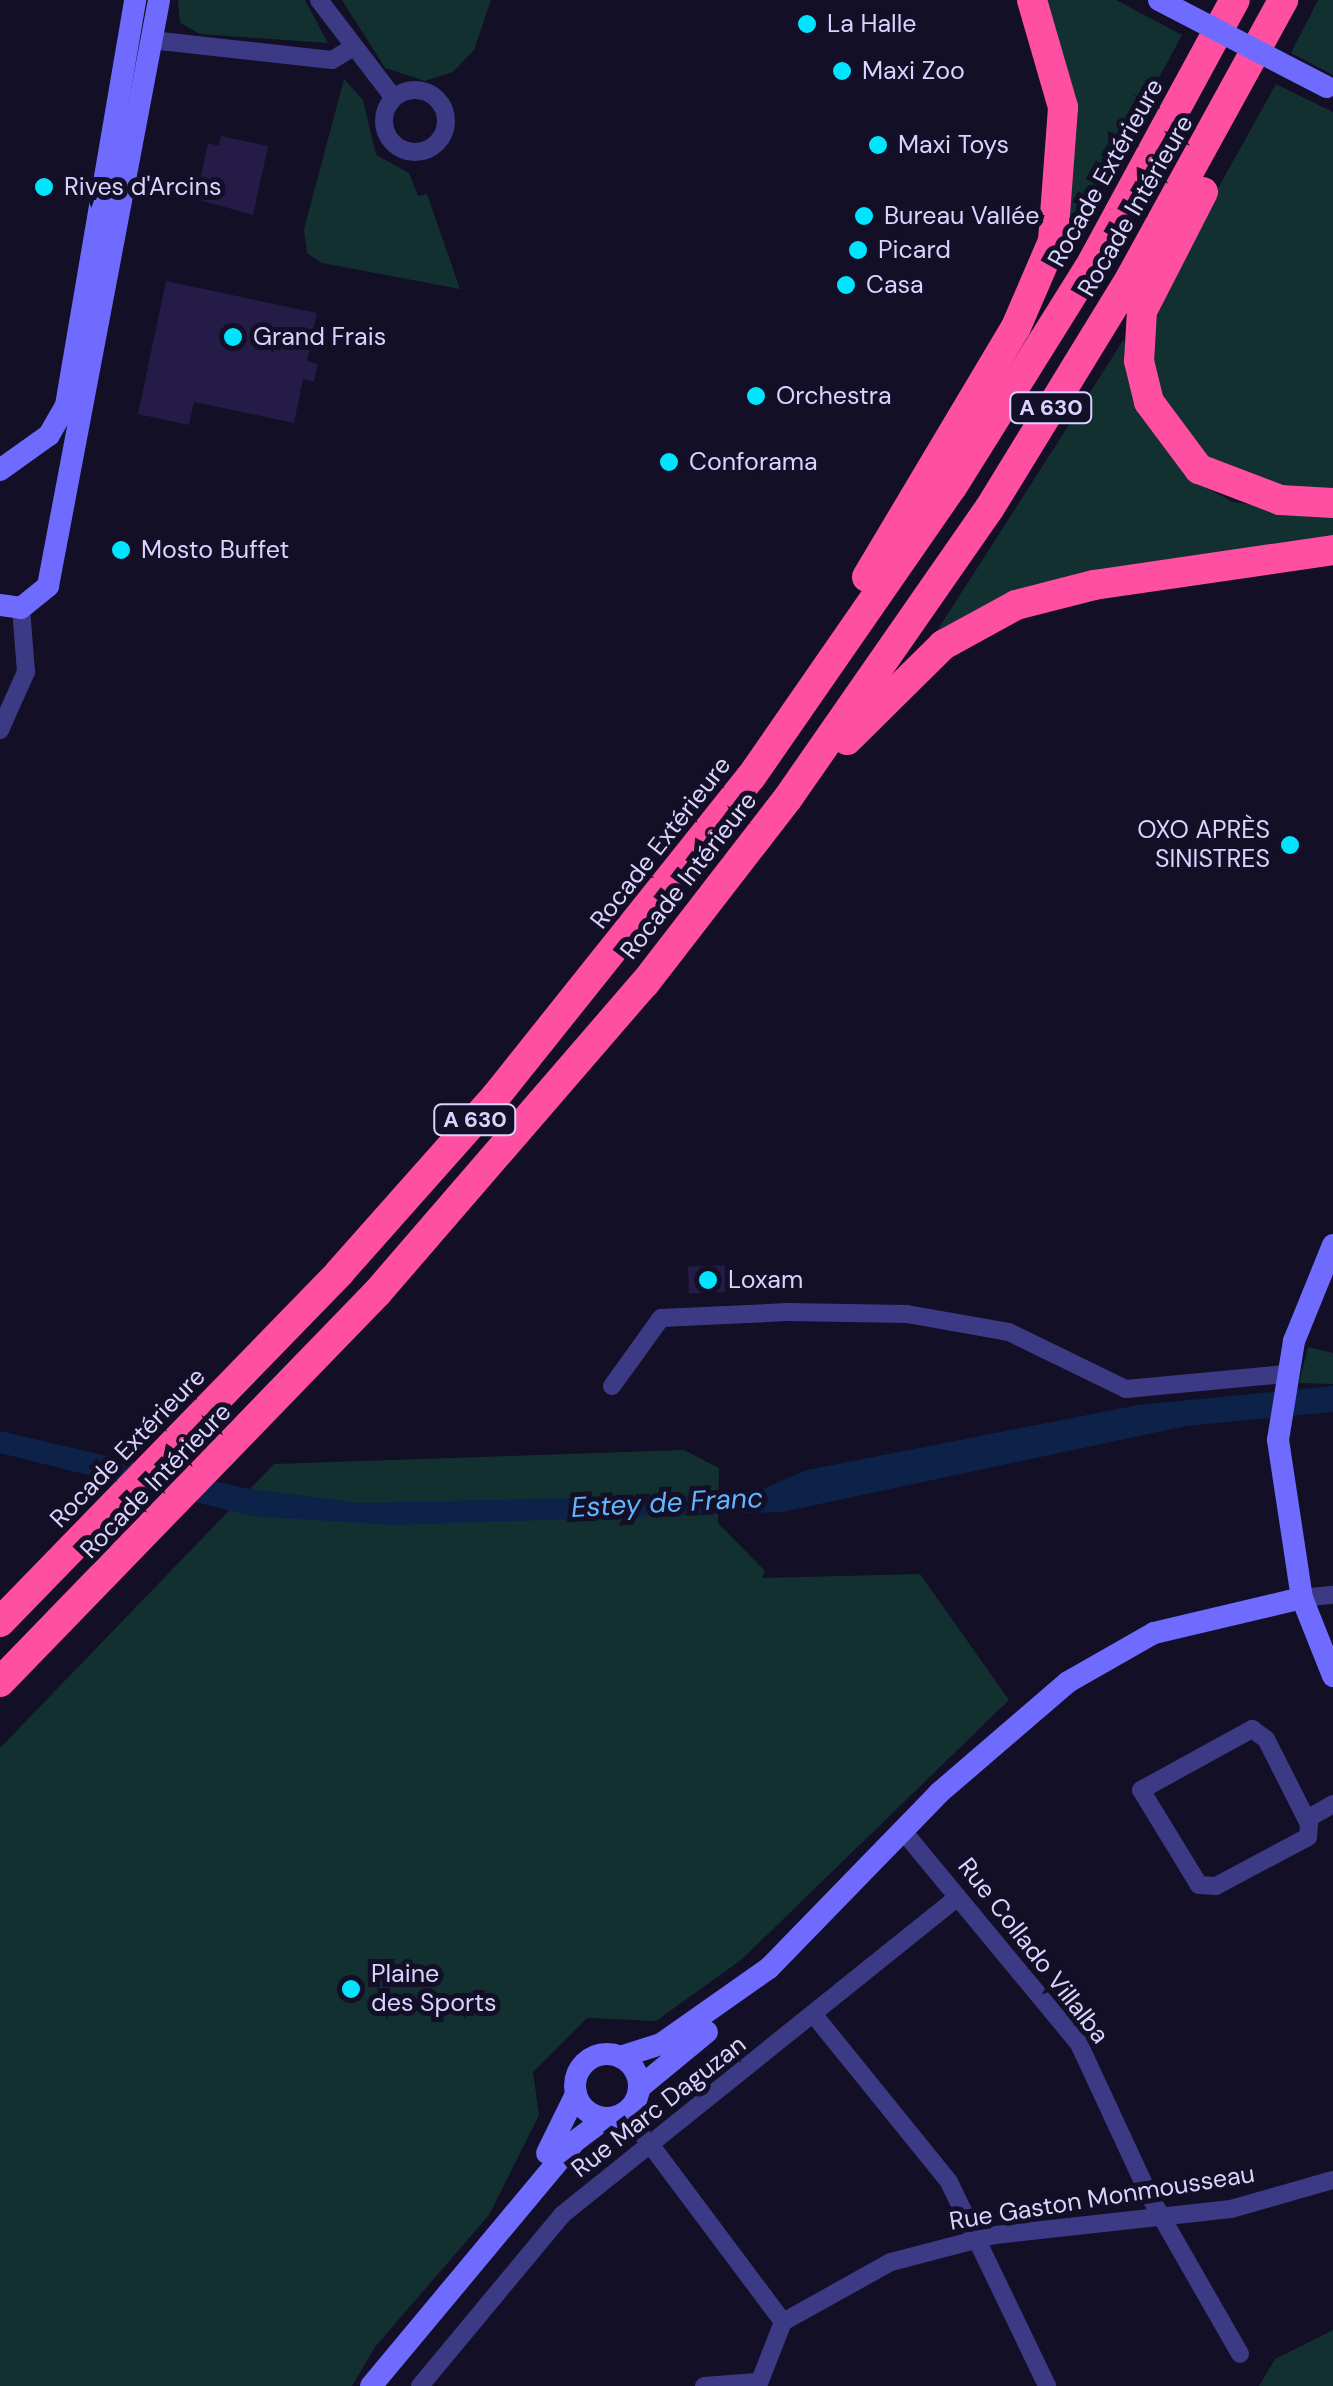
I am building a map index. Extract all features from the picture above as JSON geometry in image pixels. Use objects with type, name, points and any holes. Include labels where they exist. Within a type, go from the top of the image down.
[{"type":"highway","points":[[751,777],[834,626],[933,476],[1016,326],[1052,241],[1063,108],[1032,0]]},
{"type":"highway","points":[[1148,162],[1163,101],[1214,0]]},
{"type":"highway","name":"Rocade Extérieure","points":[[0,1622],[176,1444],[496,1096],[751,777],[952,487],[1148,162],[1235,0]]},
{"type":"highway","name":"Rocade Intérieure","points":[[0,1682],[222,1457],[534,1116],[788,798],[1000,492],[1141,260],[1283,0]]},
{"type":"highway","points":[[1304,0],[1150,288],[1138,349],[1148,402],[1199,469],[1280,500],[1333,503]]},
{"type":"highway","points":[[788,798],[943,645],[1016,605],[1094,585],[1333,550]]},
{"type":"street","points":[[0,470],[57,427],[66,404],[135,0]]},
{"type":"street","points":[[0,730],[26,672],[11,607],[48,586],[159,0]]},
{"type":"street","points":[[319,0],[394,98]]},
{"type":"street","points":[[1159,0],[1330,89]]},
{"type":"street","points":[[151,40],[332,60],[354,47]]},
{"type":"street","points":[[26,451],[54,458],[66,480]]},
{"type":"street","points":[[1333,1245],[1284,1380],[1279,1419],[1302,1598],[1333,1676]]},
{"type":"street","points":[[612,1386],[661,1318],[729,1313],[940,1318],[1023,1336],[1126,1389],[1284,1380]]},
{"type":"street","points":[[371,2386],[580,2134],[616,2116],[639,2088],[760,1992],[992,1748],[1068,1682],[1138,1640],[1302,1598],[1333,1595]]},
{"type":"street","points":[[1307,1819],[1266,1739],[1252,1730],[1145,1784],[1140,1796],[1194,1880],[1206,1888],[1303,1841],[1307,1819],[1333,1804]]},
{"type":"street","points":[[524,2198],[576,2094],[577,2074],[590,2059],[620,2057],[661,2044],[746,1986],[907,1836]]},
{"type":"street","name":"Rue Collado Villalba","points":[[907,1836],[1079,2044],[1240,2354]]},
{"type":"street","name":"Rue Marc Daguzan","points":[[420,2386],[546,2232],[958,1897]]},
{"type":"street","points":[[814,2016],[949,2182],[1048,2386]]},
{"type":"street","points":[[620,2057],[635,2070],[639,2088]]},
{"type":"street","points":[[576,2094],[586,2111],[616,2116],[650,2148],[783,2322],[758,2384],[704,2386]]},
{"type":"street","name":"Rue Gaston Monmousseau","points":[[783,2322],[891,2262],[979,2238],[1166,2217],[1333,2180]]},
{"type":"green space","points":[[178,0],[305,0],[328,43],[200,34],[180,23]]},
{"type":"green space","points":[[342,0],[491,0],[474,50],[453,72],[425,81],[385,68]]},
{"type":"green space","points":[[1039,0],[1116,0],[1182,35],[1033,312],[1068,195]]},
{"type":"green space","points":[[1318,0],[1333,0],[1333,75],[1291,53]]},
{"type":"green space","points":[[344,79],[363,100],[376,155],[409,173],[418,196],[427,194],[460,289],[322,263],[307,253],[304,229]]},
{"type":"green space","points":[[1276,84],[1333,112],[1333,491],[1282,489],[1197,454],[1155,383],[1149,343],[1168,278]]},
{"type":"green space","points":[[1124,339],[1133,393],[1185,476],[1233,502],[1333,516],[1333,543],[933,637]]},
{"type":"green space","points":[[1308,1347],[1333,1353],[1333,1384],[1299,1383]]},
{"type":"green space","name":"Plaine des Sports","points":[[684,1450],[719,1468],[718,1523],[765,1571],[762,1578],[920,1574],[1009,1700],[741,1960],[656,2021],[587,2018],[533,2072],[539,2115],[489,2215],[375,2347],[352,2386],[0,2386],[0,1748],[274,1464]]},
{"type":"green space","points":[[1333,2330],[1333,2386],[1259,2386],[1275,2359]]},
{"type":"water","name":"Estey de Franc","points":[[1333,1386],[1333,1412],[1186,1426],[782,1512],[394,1525],[251,1516],[0,1453],[0,1431],[244,1488],[361,1503],[751,1494],[807,1470],[1138,1405]]},
{"type":"building","points":[[221,136],[268,146],[253,215],[196,199],[208,143],[219,146]]},
{"type":"building","name":"Grand Frais","points":[[166,281],[317,313],[307,361],[318,364],[314,382],[303,379],[294,423],[194,402],[189,425],[138,414]]},
{"type":"building","name":"Loxam","points":[[733,1265],[734,1292],[689,1294],[688,1267]]},
{"type":"place","name":"La Halle","points":[[807,24]]},
{"type":"place","name":"Maxi Zoo","points":[[842,71]]},
{"type":"place","name":"Maxi Toys","points":[[878,145]]},
{"type":"place","name":"Rives d'Arcins","points":[[44,187]]},
{"type":"place","name":"Bureau Vallée","points":[[864,216]]},
{"type":"place","name":"Picard","points":[[858,250]]},
{"type":"place","name":"Casa","points":[[846,285]]},
{"type":"place","name":"Grand Frais","points":[[233,337]]},
{"type":"place","name":"Orchestra","points":[[756,396]]},
{"type":"place","name":"Conforama","points":[[669,462]]},
{"type":"place","name":"Mosto Buffet","points":[[121,550]]},
{"type":"place","name":"OXO APRÈS SINISTRES","points":[[1290,845]]},
{"type":"place","name":"Loxam","points":[[708,1280]]},
{"type":"place","name":"Plaine des Sports","points":[[351,1989]]}]
